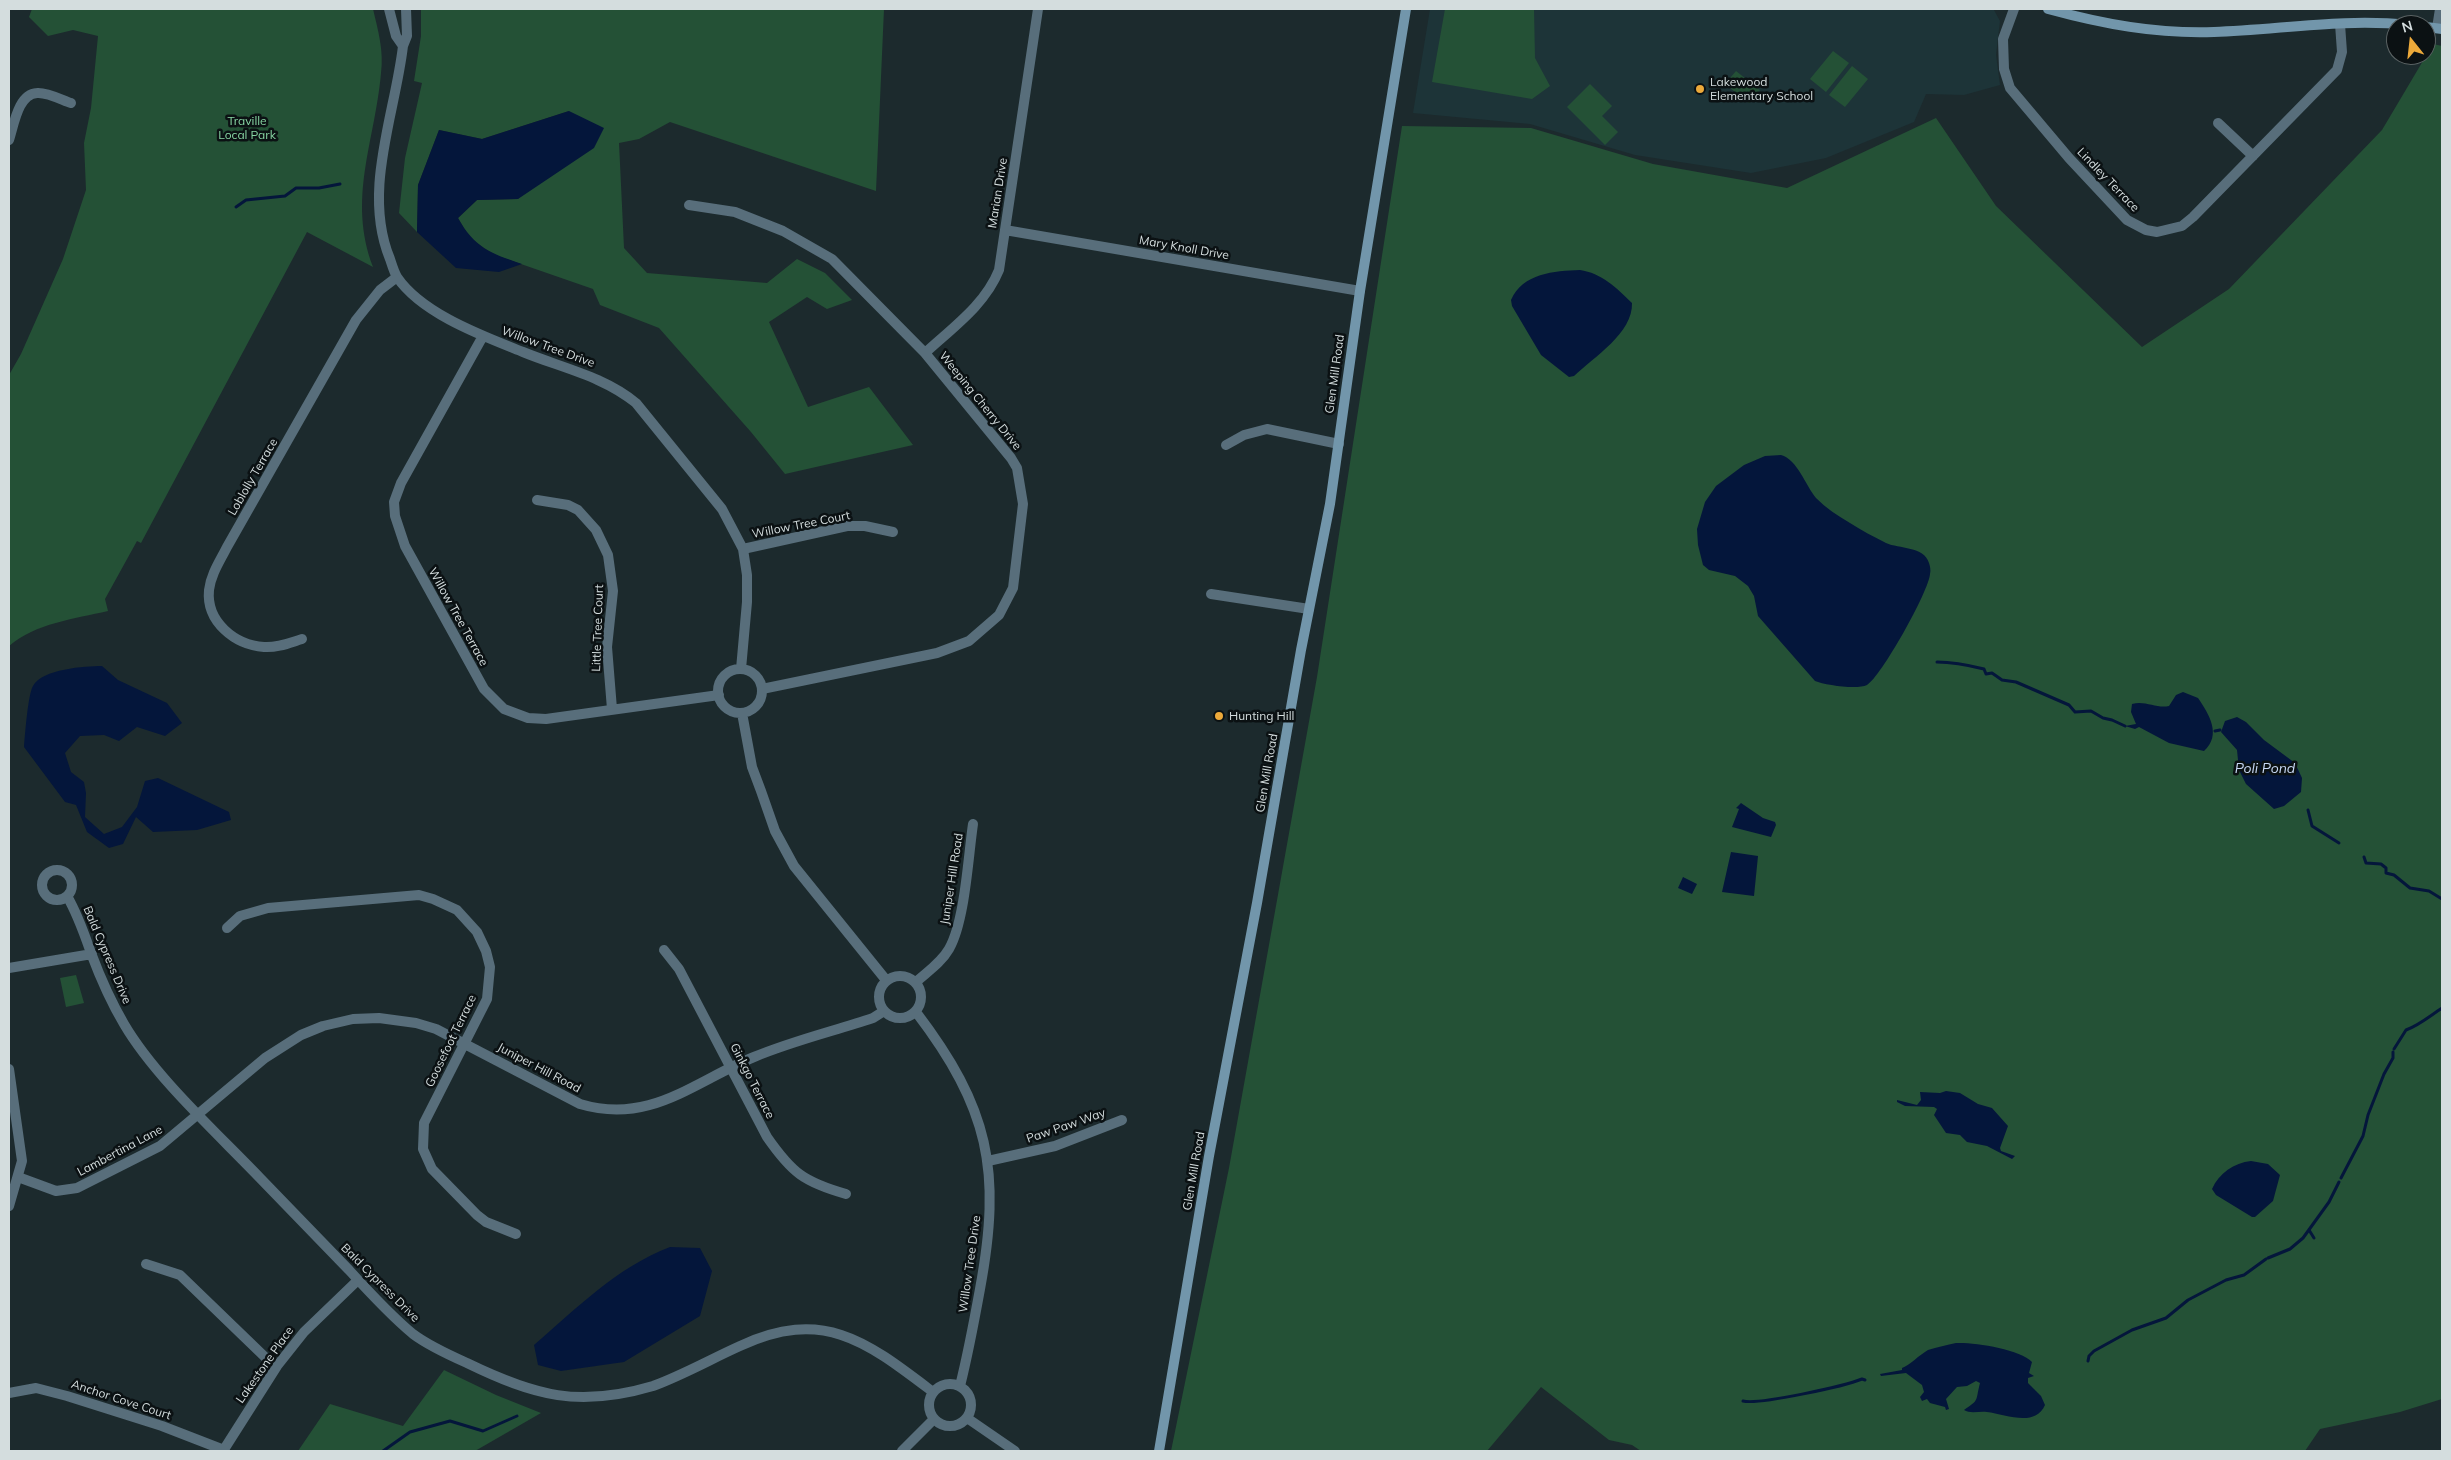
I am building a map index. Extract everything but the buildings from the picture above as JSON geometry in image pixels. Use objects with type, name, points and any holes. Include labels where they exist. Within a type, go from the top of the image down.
[{"type":"main road","name":"Glen Mill Road","points":[[1159,1451],[1209,1156],[1330,504],[1360,291],[1406,9]]},
{"type":"main road","points":[[2048,9],[2104,24],[2170,32],[2212,32],[2340,24],[2386,25]]},
{"type":"street","points":[[389,9],[396,36],[403,46]]},
{"type":"street","name":"Willow Tree Drive","points":[[406,9],[407,36],[403,46],[380,174],[379,201],[383,242],[397,276],[430,308],[483,336],[556,366],[597,378],[620,390],[636,403],[722,509],[743,549],[747,575],[747,602],[740,669]]},
{"type":"street","name":"Marian Drive","points":[[924,353],[978,304],[992,288],[999,270],[1038,9]]},
{"type":"street","name":"Lindley Terrace","points":[[2014,9],[2003,38],[2004,68],[2010,88],[2069,158],[2127,220],[2146,230],[2157,232],[2182,226],[2194,217],[2337,70],[2342,52],[2340,24]]},
{"type":"street","points":[[2440,9],[2440,29]]},
{"type":"street","points":[[9,140],[21,103],[28,96],[38,93],[71,103]]},
{"type":"street","points":[[2218,123],[2253,156]]},
{"type":"street","name":"Weeping Cherry Drive","points":[[689,205],[735,212],[783,231],[832,258],[924,353],[1017,468],[1023,504],[1013,588],[999,615],[969,641],[937,654],[762,689]]},
{"type":"street","name":"Mary Knoll Drive","points":[[1005,230],[1360,291]]},
{"type":"street","name":"Loblolly Terrace","points":[[302,639],[281,646],[264,647],[233,638],[222,628],[212,613],[209,590],[214,572],[227,547],[356,320],[380,290],[397,276]]},
{"type":"street","name":"Willow Tree Terrace","points":[[483,336],[401,483],[394,502],[398,528],[404,546],[476,676],[494,702],[504,709],[528,718],[546,718],[719,695]]},
{"type":"street","points":[[1226,445],[1244,435],[1267,429],[1339,444]]},
{"type":"street","name":"Little Tree Court","points":[[537,500],[568,505],[578,510],[596,530],[608,555],[613,575],[608,646],[612,709]]},
{"type":"street","name":"Willow Tree Court","points":[[743,549],[848,526],[865,526],[893,532]]},
{"type":"street","points":[[1212,594],[1309,609]]},
{"type":"street","points":[[740,669],[747,670],[757,677],[762,689],[762,696],[755,708],[742,713],[736,713],[724,706],[719,695],[719,687],[726,674],[740,669]]},
{"type":"street","points":[[742,713],[758,783],[775,831],[794,866],[886,980]]},
{"type":"street","name":"Juniper Hill Road","points":[[916,982],[944,956],[957,929],[973,824]]},
{"type":"street","name":"Bald Cypress Drive","points":[[68,896],[125,1025],[146,1056],[198,1114],[358,1280],[414,1335],[506,1382],[540,1393],[594,1398],[635,1392],[671,1380],[753,1340],[784,1331],[814,1329],[845,1335],[870,1346],[933,1392]]},
{"type":"street","name":"Goosefoot Terrace","points":[[227,928],[240,916],[268,908],[419,896],[433,898],[457,910],[478,932],[490,967],[487,999],[424,1123],[423,1149],[432,1169],[477,1215],[486,1222],[516,1234]]},
{"type":"street","name":"Ginkgo Terrace","points":[[664,950],[679,969],[767,1137],[784,1162],[816,1185],[846,1194]]},
{"type":"street","points":[[9,968],[92,954]]},
{"type":"street","points":[[905,976],[916,982],[922,994],[920,1006],[916,1012],[903,1018],[896,1018],[884,1011],[879,998],[882,986],[886,980],[892,977],[905,976]]},
{"type":"street","name":"Juniper Hill Road","points":[[198,1114],[281,1046],[302,1035],[338,1022],[353,1019],[394,1019],[436,1029],[567,1098],[604,1110],[624,1111],[653,1105],[780,1047],[874,1018],[884,1011]]},
{"type":"street","name":"Willow Tree Drive","points":[[916,1012],[957,1071],[976,1114],[988,1161],[990,1191],[989,1236],[970,1346],[960,1386]]},
{"type":"street","points":[[9,1069],[22,1161],[9,1206]]},
{"type":"street","name":"Lambertina Lane","points":[[18,1177],[56,1191],[77,1188],[160,1146],[198,1114]]},
{"type":"street","name":"Paw Paw Way","points":[[988,1161],[1055,1146],[1122,1120]]},
{"type":"street","points":[[146,1264],[180,1275],[267,1359],[277,1366]]},
{"type":"street","name":"Lakestone Place","points":[[223,1450],[277,1366],[304,1332],[358,1280]]},
{"type":"street","points":[[945,1384],[960,1386],[971,1400],[967,1418],[955,1426],[947,1426],[934,1420],[928,1403],[933,1392],[945,1384]]},
{"type":"street","name":"Anchor Cove Court","points":[[9,1393],[36,1388],[67,1396],[162,1426],[223,1450]]},
{"type":"street","points":[[967,1418],[1015,1451]]},
{"type":"street","points":[[902,1451],[934,1420]]},
{"type":"shaded area","name":"Lakewood Elementary School","points":[[1430,9],[1988,9],[1994,10],[2000,21],[1996,55],[2000,85],[1964,95],[1926,94],[1914,122],[1826,158],[1751,173],[1635,155],[1530,124],[1413,113]]},
{"type":"green space","name":"Traville Local Park","points":[[32,9],[373,9],[380,41],[382,65],[363,193],[362,217],[373,267],[307,232],[141,543],[137,541],[105,599],[108,611],[43,627],[20,638],[9,646],[9,375],[21,354],[63,259],[86,190],[84,143],[91,108],[98,36],[73,30],[48,36],[29,17]]},
{"type":"green space","points":[[421,9],[884,9],[876,191],[670,122],[639,139],[619,143],[624,248],[647,273],[767,283],[797,259],[825,273],[852,300],[827,309],[807,297],[769,322],[808,407],[869,387],[913,445],[785,474],[751,432],[659,328],[600,305],[593,289],[495,255],[470,239],[458,218],[477,200],[518,199],[569,111],[482,139],[439,130],[418,185],[417,232],[399,213],[405,158],[422,83],[414,81],[421,36]]},
{"type":"green space","points":[[1445,9],[1534,9],[1535,58],[1550,86],[1532,99],[1432,82]]},
{"type":"green space","points":[[2436,45],[2442,46],[2442,1399],[2400,1412],[2320,1429],[2305,1451],[1641,1451],[1632,1445],[1609,1440],[1541,1387],[1487,1451],[1171,1451],[1229,1168],[1317,677],[1402,126],[1531,128],[1653,164],[1787,188],[1936,118],[1996,206],[2142,347],[2229,289],[2382,130],[2421,65],[2436,65]]},
{"type":"green space","points":[[1833,51],[1849,63],[1826,92],[1810,79]]},
{"type":"green space","points":[[1852,66],[1868,79],[1845,107],[1829,95]]},
{"type":"green space","points":[[1736,71],[1760,90],[1749,103],[1725,84]]},
{"type":"green space","points":[[1590,84],[1612,106],[1602,116],[1618,132],[1605,145],[1567,107]]},
{"type":"green space","points":[[76,975],[84,1003],[66,1007],[60,978]]},
{"type":"green space","points":[[444,1370],[496,1395],[541,1413],[475,1451],[298,1451],[330,1404],[403,1426]]},
{"type":"water","points":[[569,111],[604,128],[594,148],[518,199],[477,200],[458,218],[477,243],[492,253],[522,264],[499,272],[456,268],[417,232],[418,185],[439,130],[482,139]]},
{"type":"water","points":[[1580,270],[1595,274],[1614,287],[1632,303],[1631,314],[1611,344],[1574,376],[1569,377],[1541,355],[1512,306],[1511,300],[1523,284],[1540,275]]},
{"type":"water","points":[[1781,455],[1792,462],[1816,498],[1832,512],[1886,543],[1917,551],[1929,563],[1928,583],[1922,597],[1883,667],[1867,685],[1849,687],[1815,681],[1758,616],[1754,596],[1748,586],[1735,576],[1709,570],[1703,565],[1698,545],[1697,529],[1705,502],[1716,486],[1744,465],[1765,456]]},
{"type":"water","points":[[102,666],[118,680],[167,703],[182,723],[165,736],[137,727],[119,741],[104,735],[80,736],[65,753],[71,772],[84,782],[86,793],[85,817],[104,834],[122,827],[137,807],[145,781],[158,778],[229,812],[231,820],[197,830],[153,832],[136,817],[123,844],[109,848],[87,832],[76,805],[65,802],[24,747],[25,734],[31,690],[38,680],[54,672]]},
{"type":"water","points":[[2183,692],[2198,698],[2212,724],[2212,738],[2204,751],[2169,743],[2139,727],[2135,729],[2125,726],[2136,724],[2131,712],[2132,704],[2142,703],[2164,707],[2169,706],[2176,695]]},
{"type":"water","name":"Poli Pond","points":[[2237,717],[2246,722],[2264,740],[2295,763],[2302,778],[2301,792],[2284,806],[2274,809],[2246,784],[2239,770],[2237,750],[2221,732],[2225,721]]},
{"type":"water","points":[[1741,803],[1763,818],[1775,822],[1776,825],[1771,837],[1732,827],[1739,809],[1736,808]]},
{"type":"water","points":[[1731,852],[1758,856],[1754,896],[1722,892]]},
{"type":"water","points":[[1683,877],[1697,884],[1692,894],[1678,888]]},
{"type":"water","points":[[1946,1091],[1960,1093],[1978,1104],[1992,1108],[2008,1126],[2000,1148],[2001,1151],[2015,1156],[2012,1159],[1987,1146],[1967,1142],[1960,1135],[1946,1133],[1934,1115],[1937,1109],[1934,1107],[1905,1106],[1897,1102],[1897,1100],[1917,1105],[1921,1100],[1920,1092],[1940,1093]]},
{"type":"water","points":[[2251,1161],[2268,1164],[2280,1175],[2273,1201],[2255,1217],[2216,1195],[2212,1189],[2219,1178],[2228,1170],[2239,1164]]},
{"type":"water","points":[[670,1247],[700,1248],[712,1271],[700,1316],[624,1362],[561,1371],[538,1365],[534,1345],[615,1277],[651,1255]]},
{"type":"water","points":[[1956,1343],[1984,1345],[2007,1350],[2026,1357],[2032,1362],[2029,1373],[2034,1376],[2028,1378],[2028,1383],[2041,1396],[2045,1405],[2040,1412],[2027,1418],[2019,1418],[1987,1412],[1966,1411],[1964,1410],[1975,1402],[1977,1397],[1980,1383],[1976,1381],[1967,1386],[1957,1387],[1946,1399],[1949,1409],[1946,1410],[1945,1407],[1930,1403],[1927,1399],[1922,1401],[1920,1397],[1924,1392],[1922,1385],[1906,1373],[1881,1376],[1880,1374],[1902,1370],[1902,1368],[1928,1350]]},
{"type":"waterway","points":[[236,207],[246,200],[285,196],[296,188],[319,188],[340,184]]},
{"type":"waterway","points":[[1937,662],[1961,664],[1984,669],[1986,674],[1992,673],[2002,680],[2016,682],[2069,705],[2075,712],[2091,711],[2103,718],[2125,726]]},
{"type":"waterway","points":[[2215,731],[2220,730]]},
{"type":"waterway","points":[[2308,810],[2312,826],[2339,843]]},
{"type":"waterway","points":[[2364,857],[2366,863],[2381,864],[2386,868],[2386,873],[2394,875],[2410,888],[2429,891],[2442,899]]},
{"type":"waterway","points":[[2394,1049],[2406,1030],[2442,1008]]},
{"type":"waterway","points":[[2341,1178],[2363,1136],[2368,1115],[2384,1074],[2393,1058],[2393,1052]]},
{"type":"waterway","points":[[2268,1258],[2290,1249],[2303,1238],[2329,1202],[2339,1182]]},
{"type":"waterway","points":[[2309,1230],[2314,1238]]},
{"type":"waterway","points":[[2088,1361],[2089,1356],[2094,1351],[2132,1330],[2166,1318],[2188,1300],[2226,1280],[2244,1275],[2266,1259]]},
{"type":"waterway","points":[[1743,1401],[1783,1398],[1862,1379],[1865,1380]]},
{"type":"waterway","points":[[383,1451],[410,1432],[450,1421],[483,1431],[517,1416]]},
{"type":"place","name":"Lakewood Elementary School","points":[[1700,89]]},
{"type":"place","name":"Hunting Hill","points":[[1219,716]]}]
